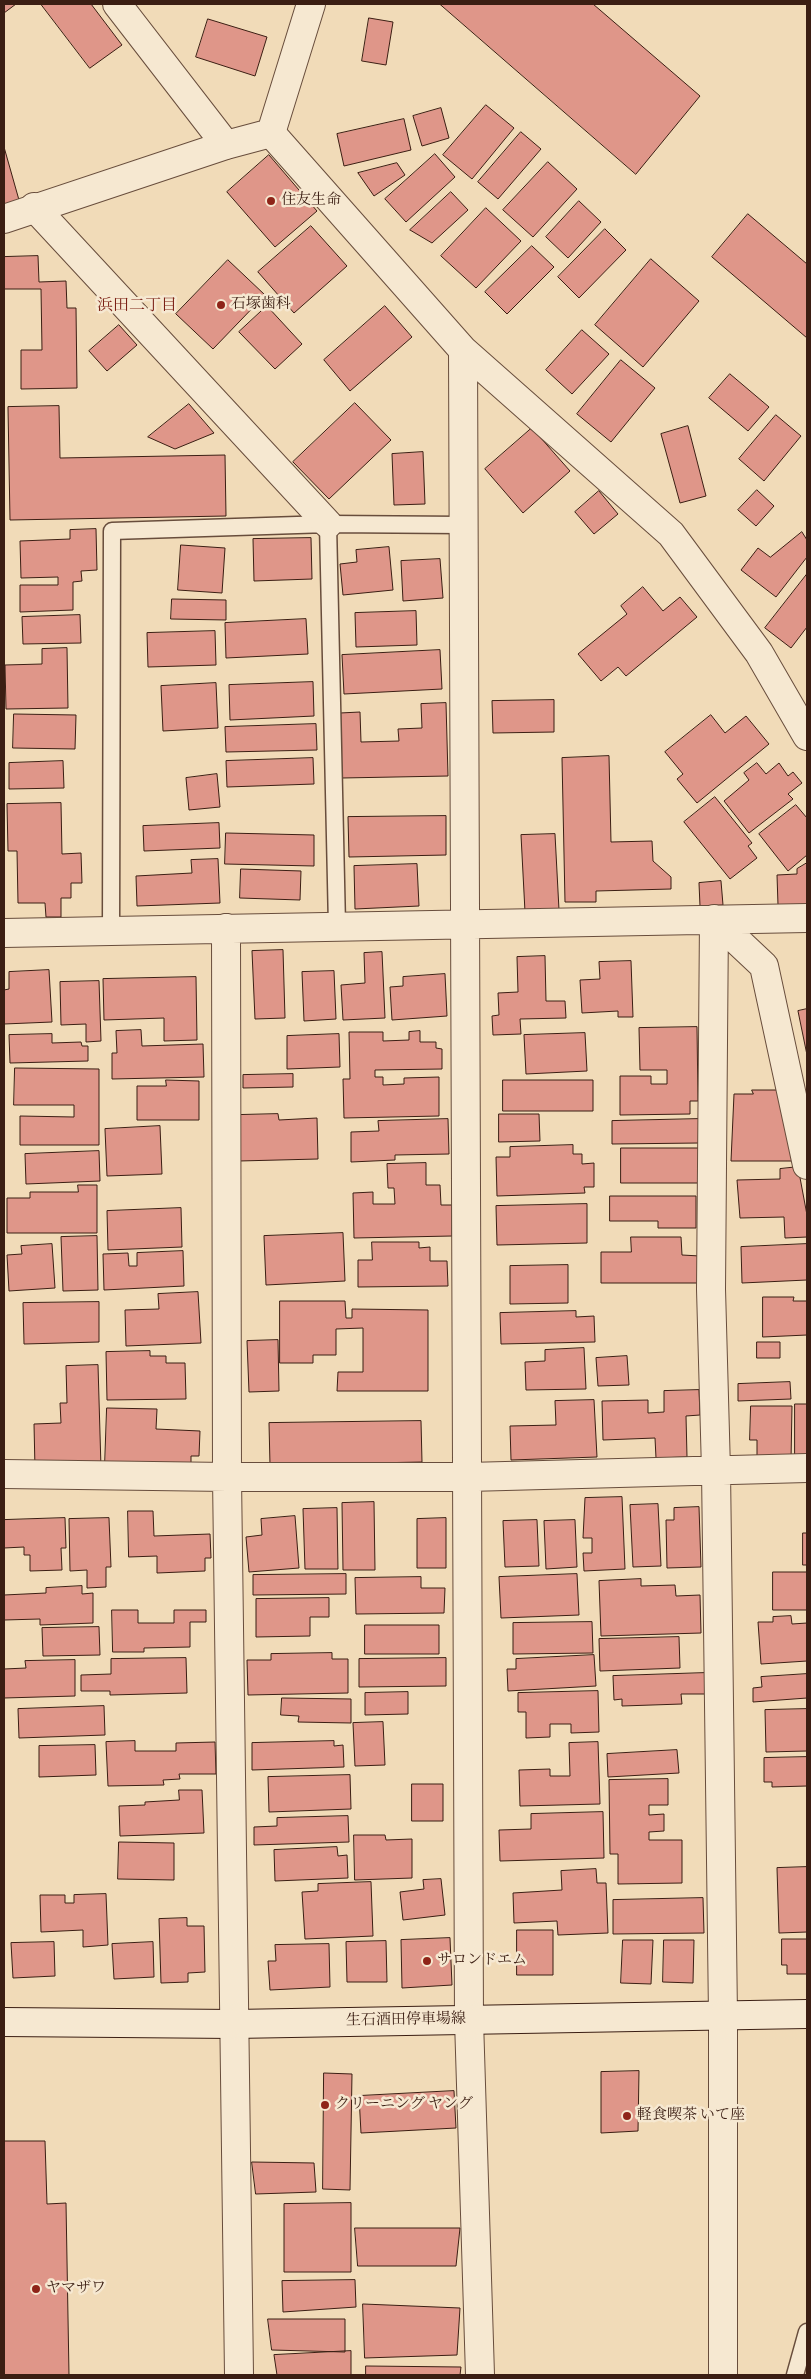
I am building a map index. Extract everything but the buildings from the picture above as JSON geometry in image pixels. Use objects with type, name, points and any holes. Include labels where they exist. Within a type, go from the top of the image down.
[{"type":"street","points":[[271,134],[311,4]]},
{"type":"street","points":[[126,10],[226,145]]},
{"type":"street","points":[[4,219],[34,207],[226,145],[271,134]]},
{"type":"street","points":[[271,134],[463,350],[671,534],[759,653],[807,736]]},
{"type":"street","points":[[34,207],[328,524]]},
{"type":"street","points":[[463,350],[469,2020],[480,2375]]},
{"type":"street","points":[[4,933],[807,918]]},
{"type":"street","points":[[714,919],[764,966],[807,1165]]},
{"type":"street","points":[[714,919],[710,1289],[716,1470],[723,2016],[723,2375]]},
{"type":"street","points":[[226,928],[227,1477],[239,2375]]},
{"type":"street","points":[[4,1474],[227,1477],[468,1477],[807,1468]]},
{"type":"street","name":"生石酒田停車場線","points":[[4,2022],[234,2024],[807,2014]]},
{"type":"lane","points":[[328,524],[337,926]]},
{"type":"lane","points":[[110,931],[112,531],[328,524],[463,525]]},
{"type":"lane","points":[[795,2375],[807,2332]]},
{"type":"place","name":"住友生命","points":[[271,201]]},
{"type":"place","name":"石塚歯科","points":[[221,305]]},
{"type":"place","name":"サロンドエム","points":[[427,1961]]},
{"type":"place","name":"クリーニング ヤング","points":[[325,2105]]},
{"type":"place","name":"軽食喫茶 いて座","points":[[627,2116]]},
{"type":"place","name":"ヤマザワ","points":[[36,2289]]},
{"type":"district","name":"浜田二丁目","points":[[137,307]]}]
